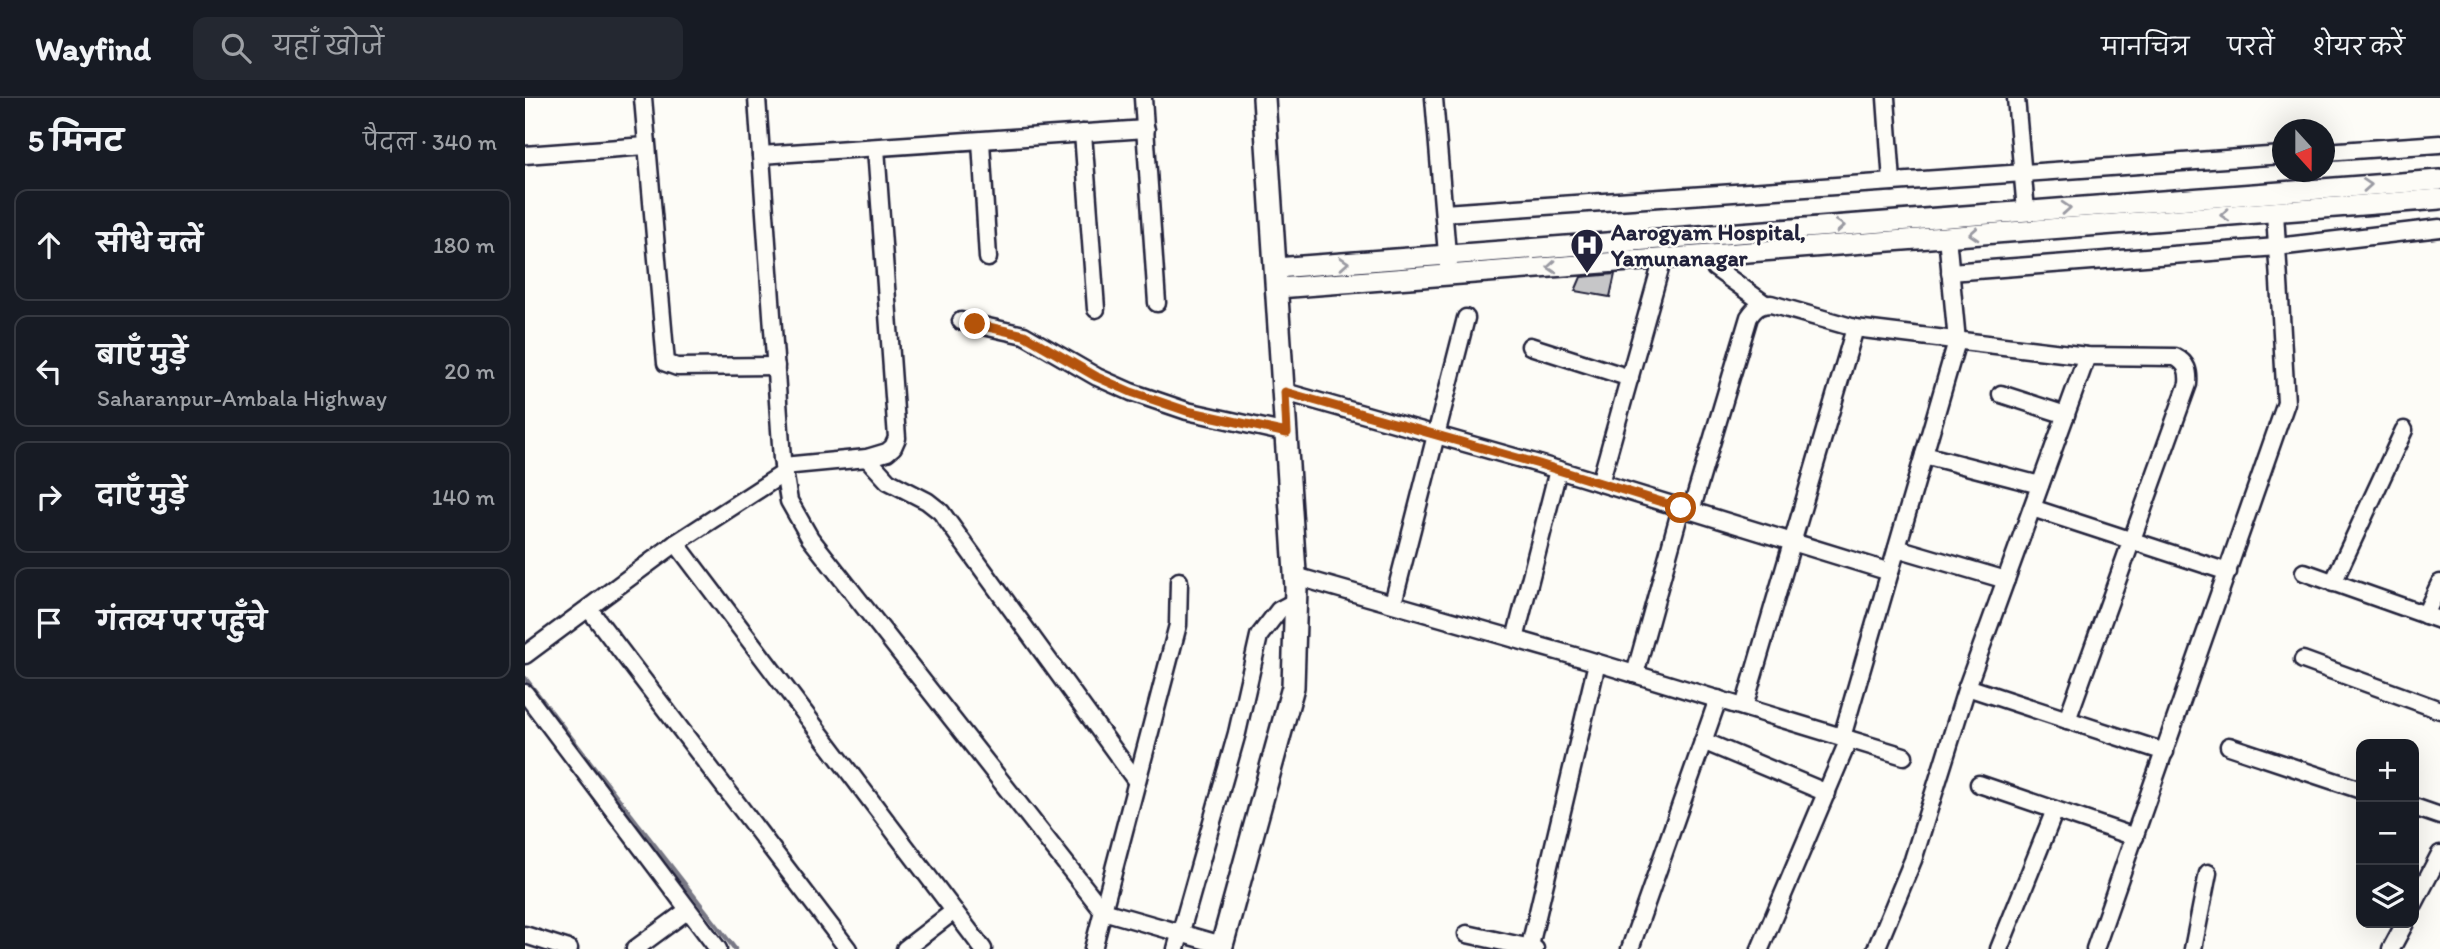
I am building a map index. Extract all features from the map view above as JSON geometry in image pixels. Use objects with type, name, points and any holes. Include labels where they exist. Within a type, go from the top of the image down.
[{"type":"main road","points":[[1222,947],[1293,687],[1295,576],[1264,98]]},
{"type":"street","points":[[643,98],[666,363],[677,367],[776,366]]},
{"type":"street","points":[[757,98],[784,470],[789,501],[810,538],[1103,911],[1181,932],[1222,947]]},
{"type":"street","points":[[1143,98],[1157,303]]},
{"type":"street","points":[[1434,98],[1448,265]]},
{"type":"street","points":[[1886,98],[1892,182]]},
{"type":"street","points":[[2016,98],[2026,211]]},
{"type":"street","points":[[761,155],[1146,129]]},
{"type":"street","points":[[1083,134],[1097,309]]},
{"type":"street","points":[[981,141],[988,258]]},
{"type":"street","points":[[2335,151],[2440,144]]},
{"type":"street","points":[[525,155],[646,146]]},
{"type":"street","points":[[525,655],[676,544],[784,470],[867,458],[894,447],[897,438],[876,148]]},
{"type":"street","points":[[1444,213],[2272,156]]},
{"type":"street","points":[[1277,278],[1448,265],[2026,211],[2440,180]]},
{"type":"street","points":[[1448,265],[1663,258],[2440,200]]},
{"type":"street","points":[[2095,949],[2286,403],[2275,212]]},
{"type":"street","points":[[1950,272],[2277,247],[2440,228]]},
{"type":"street","points":[[1759,949],[1827,793],[1846,738],[1890,572],[1957,341],[1947,236]]},
{"type":"street","points":[[1707,255],[1715,268],[1765,304]]},
{"type":"street","points":[[1600,483],[1663,258]]},
{"type":"street","points":[[1635,674],[1749,317],[1755,309],[1771,303],[1855,328],[2087,356],[2175,357],[2183,361],[2187,367],[2188,384],[2067,720]]},
{"type":"street","points":[[1392,603],[1466,318]]},
{"type":"street","points":[[961,321],[1024,335],[1097,377],[1131,392],[1187,411],[1287,433]]},
{"type":"street","points":[[1744,707],[1855,328]]},
{"type":"street","points":[[1530,346],[1630,378]]},
{"type":"street","points":[[1876,949],[1913,859],[1967,687],[2087,356]]},
{"type":"street","points":[[1285,392],[1558,470],[1890,572]]},
{"type":"street","points":[[2001,394],[2066,415]]},
{"type":"street","points":[[2333,583],[2404,430]]},
{"type":"street","points":[[1924,455],[2041,485]]},
{"type":"street","points":[[867,458],[888,481],[927,501],[941,512],[1137,782]]},
{"type":"street","points":[[1515,639],[1558,470]]},
{"type":"street","points":[[2032,508],[2228,572]]},
{"type":"street","points":[[676,544],[983,949]]},
{"type":"street","points":[[1897,548],[2006,580]]},
{"type":"street","points":[[2304,572],[2432,618],[2440,583]]},
{"type":"street","points":[[1295,576],[1635,674],[1905,756]]},
{"type":"street","points":[[1093,949],[1178,625],[1179,581]]},
{"type":"street","points":[[1176,949],[1237,733],[1259,636],[1279,610],[1296,601]]},
{"type":"street","points":[[589,609],[848,949]]},
{"type":"street","points":[[2303,660],[2440,710]]},
{"type":"street","points":[[1467,934],[1532,948],[1597,663]]},
{"type":"street","points":[[1967,687],[2165,752]]},
{"type":"street","points":[[525,693],[718,949]]},
{"type":"street","points":[[1630,949],[1718,699]]},
{"type":"street","points":[[1703,741],[1827,793]]},
{"type":"street","points":[[2228,746],[2356,788]]},
{"type":"street","points":[[1979,784],[2135,838]]},
{"type":"street","points":[[2419,809],[2440,816]]},
{"type":"street","points":[[1999,949],[2055,810]]},
{"type":"street","points":[[2419,894],[2440,854]]},
{"type":"street","points":[[2193,949],[2208,873]]},
{"type":"street","points":[[635,949],[688,910]]},
{"type":"street","points":[[905,949],[954,911]]},
{"type":"street","points":[[2392,949],[2402,928]]},
{"type":"street","points":[[525,935],[569,949]]},
{"type":"building","points":[[1615,274],[1610,297],[1575,291],[1581,277]]},
{"type":"waterway","points":[[525,678],[735,949]]},
{"type":"place","name":"Aarogyam Hospital, Yamunanagar","points":[[1587,275]]},
{"type":"route","points":[[975,324],[1024,335],[1097,377],[1187,411],[1287,433],[1285,392],[1539,464],[1681,508]]}]
